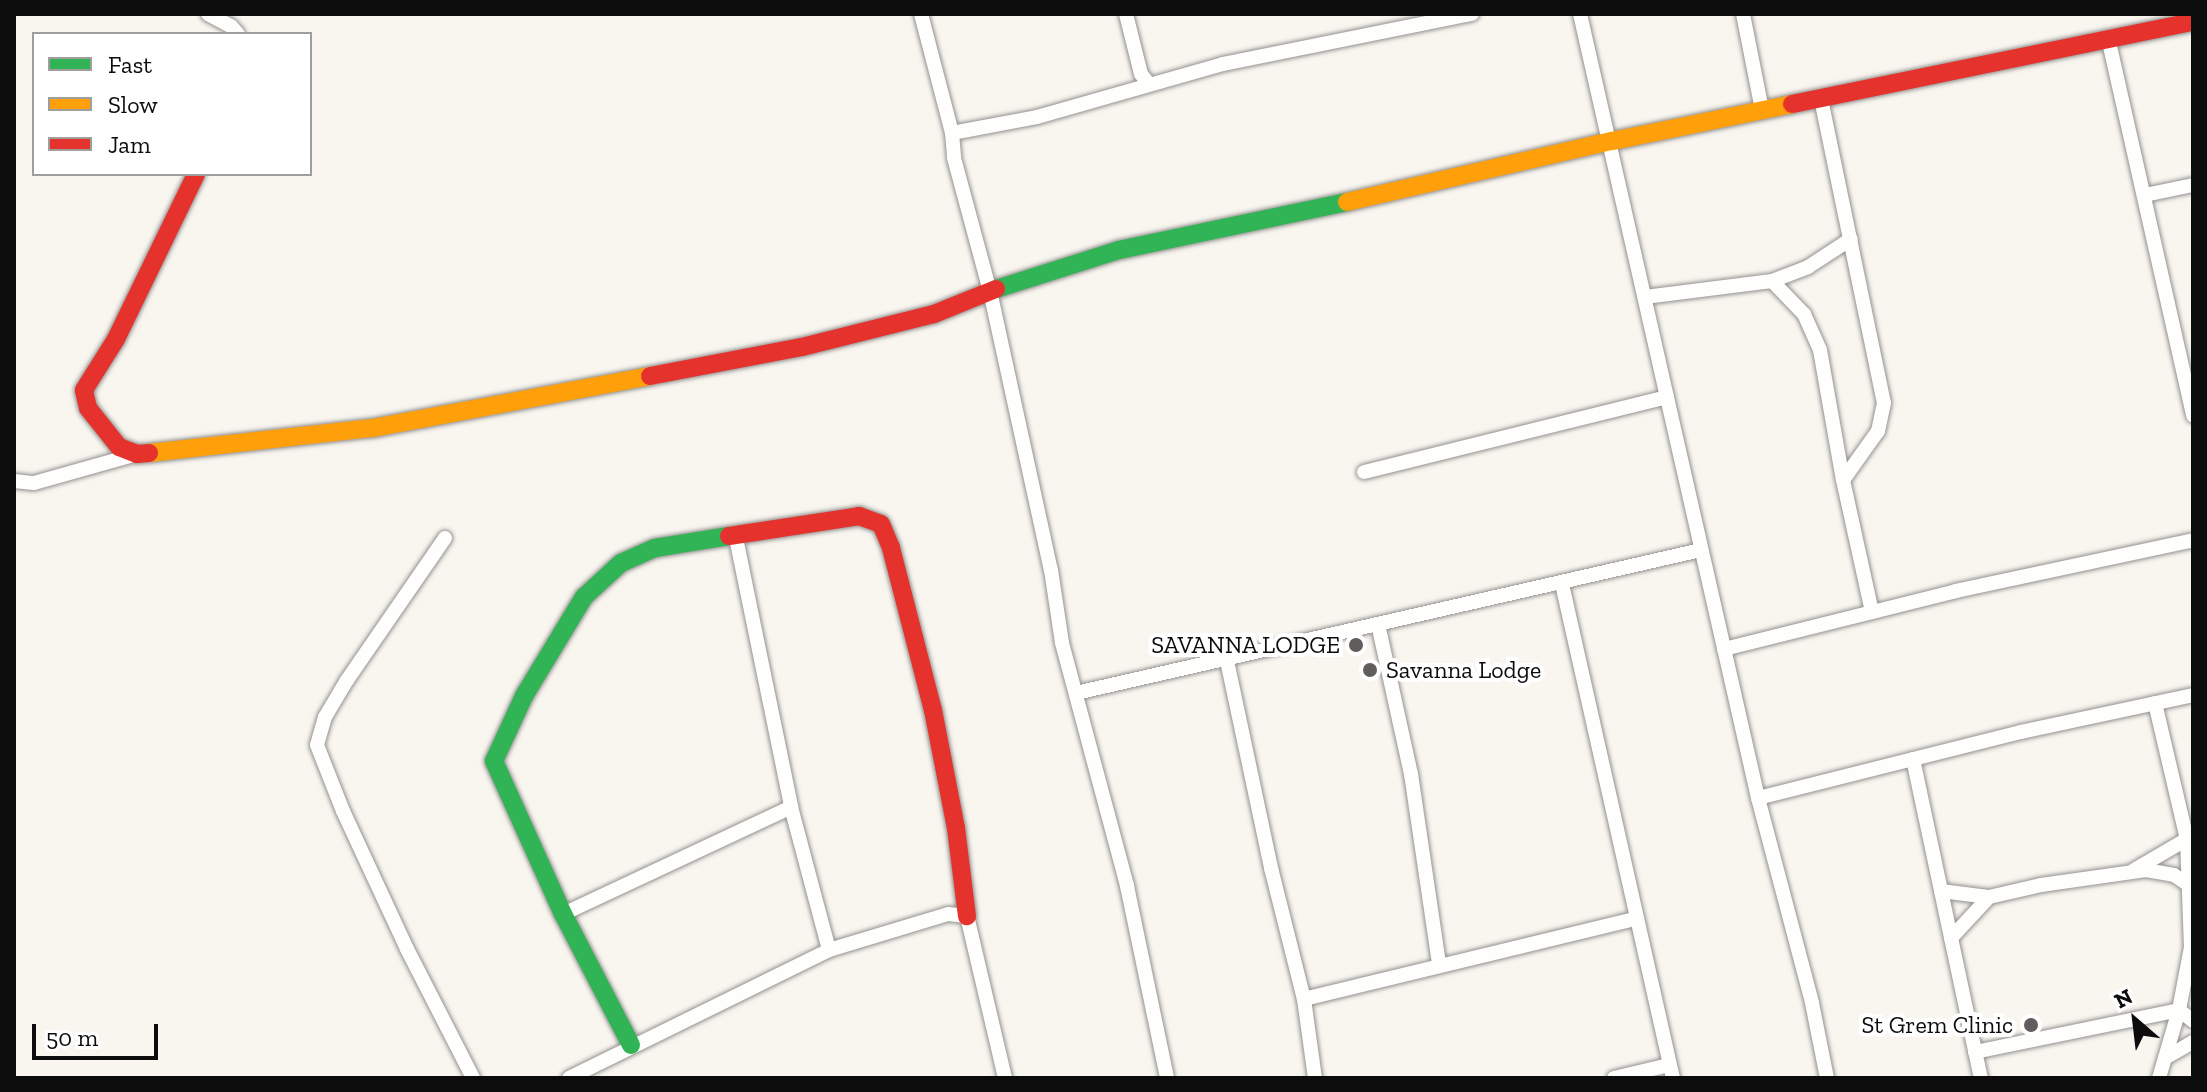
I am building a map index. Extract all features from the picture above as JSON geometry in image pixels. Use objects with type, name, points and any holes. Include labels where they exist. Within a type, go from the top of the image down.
[{"type":"street","points":[[208,14],[236,32]]},
{"type":"street","points":[[921,14],[952,133],[954,158],[990,291],[1051,570],[1062,643],[1127,886],[1167,1078]]},
{"type":"street","points":[[1126,14],[1138,63],[1148,83]]},
{"type":"street","points":[[952,133],[1037,117],[1148,83],[1238,60],[1418,20],[1472,14]]},
{"type":"street","points":[[1580,14],[1612,141],[1758,798],[1812,1003],[1827,1078]]},
{"type":"street","points":[[1743,14],[1762,110]]},
{"type":"street","points":[[14,481],[34,483],[137,454],[373,428],[802,347],[903,322],[1119,250],[1411,189],[1612,141],[2109,42],[2193,22]]},
{"type":"street","points":[[2109,42],[2193,416]]},
{"type":"street","points":[[1821,99],[1884,403],[1878,431],[1843,480]]},
{"type":"street","points":[[137,454],[119,447],[110,437],[88,408],[84,390],[116,339],[195,176]]},
{"type":"street","points":[[2145,195],[2193,185]]},
{"type":"street","points":[[1645,297],[1772,281],[1808,267],[1851,239]]},
{"type":"street","points":[[1772,281],[1804,314],[1816,338],[1872,612]]},
{"type":"street","points":[[1364,472],[1667,397]]},
{"type":"street","points":[[631,1045],[563,914],[495,766],[498,746],[524,696],[584,597],[607,572],[655,548],[735,533],[859,516],[881,524],[891,548],[933,710],[956,828],[967,916],[1005,1078]]},
{"type":"street","points":[[735,533],[791,807],[829,950]]},
{"type":"street","points":[[445,538],[347,680],[325,717],[317,745],[343,811],[401,935],[473,1078]]},
{"type":"street","points":[[1724,649],[1872,612],[2193,540]]},
{"type":"street","points":[[1076,693],[1226,656],[1562,584],[1701,550]]},
{"type":"street","points":[[1562,584],[1671,1071],[1614,1078]]},
{"type":"street","points":[[1378,624],[1411,774],[1439,964]]},
{"type":"street","points":[[1226,656],[1271,868],[1304,999],[1315,1078]]},
{"type":"street","points":[[1758,798],[2193,695]]},
{"type":"street","points":[[2155,703],[2187,839],[2191,947],[2179,1010],[2159,1078]]},
{"type":"street","points":[[1913,759],[1981,1078]]},
{"type":"street","points":[[563,914],[791,807]]},
{"type":"street","points":[[2134,870],[2187,839]]},
{"type":"street","points":[[1941,891],[1989,897],[2134,870],[2164,872],[2189,885]]},
{"type":"street","points":[[1951,938],[1989,897]]},
{"type":"street","points":[[569,1078],[829,950],[948,914],[967,916]]},
{"type":"street","points":[[1304,999],[1635,919]]},
{"type":"street","points":[[1975,1052],[2179,1010],[2193,1021]]},
{"type":"street","points":[[2165,1058],[2193,1042]]},
{"type":"traffic: fast","points":[[996,289],[1119,250],[1347,202]]},
{"type":"traffic: fast","points":[[631,1045],[563,914],[494,761],[524,696],[584,597],[621,563],[655,548],[729,536]]},
{"type":"traffic: slow","points":[[1347,202],[1612,141],[1792,104]]},
{"type":"traffic: slow","points":[[149,453],[373,428],[650,376]]},
{"type":"traffic: jam","points":[[1792,104],[2193,22]]},
{"type":"traffic: jam","points":[[149,453],[137,454],[119,447],[88,408],[84,390],[116,339],[195,176]]},
{"type":"traffic: jam","points":[[650,376],[802,347],[934,314],[996,289]]},
{"type":"traffic: jam","points":[[729,536],[859,516],[881,524],[891,548],[933,710],[956,828],[967,916]]},
{"type":"place","name":"SAVANNA LODGE","points":[[1356,645]]},
{"type":"place","name":"Savanna Lodge","points":[[1370,670]]},
{"type":"place","name":"St Grem Clinic","points":[[2031,1025]]}]
